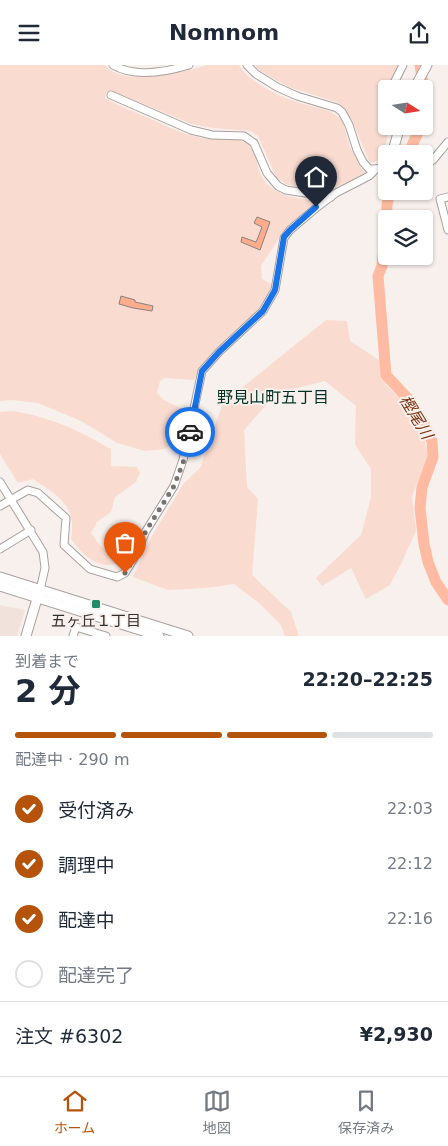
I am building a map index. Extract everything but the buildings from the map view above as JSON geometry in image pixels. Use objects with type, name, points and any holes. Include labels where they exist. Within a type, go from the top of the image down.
[{"type":"street","points":[[114,65],[128,71],[149,73],[189,65]]},
{"type":"street","points":[[247,65],[256,74],[276,87],[297,96],[337,108],[342,112],[349,125],[362,162],[369,169],[376,169]]},
{"type":"street","points":[[396,80],[403,65]]},
{"type":"street","points":[[419,80],[427,65]]},
{"type":"street","points":[[111,95],[191,131],[212,135],[244,136],[254,143],[267,173],[278,186],[286,190],[331,197]]},
{"type":"street","points":[[433,160],[448,142]]},
{"type":"street","points":[[0,506],[28,490],[38,493],[66,517],[64,545],[90,569],[117,577],[125,573],[146,531],[174,486],[184,460],[202,371],[219,352],[263,311],[275,290],[284,237],[331,197],[369,176],[376,169]]},
{"type":"street","points":[[448,197],[440,199],[448,230]]},
{"type":"street","points":[[0,482],[43,552],[45,568],[26,636]]},
{"type":"street","points":[[0,549],[31,530]]},
{"type":"street","points":[[0,577],[39,594],[159,636]]},
{"type":"street","points":[[0,586],[39,594],[188,636]]},
{"type":"street","points":[[73,636],[76,627],[106,636]]},
{"type":"shaded area","points":[[0,65],[105,65],[112,71],[122,75],[146,77],[206,65],[239,65],[250,77],[275,93],[293,101],[324,109],[337,116],[344,126],[348,143],[359,165],[366,174],[333,188],[306,189],[286,184],[276,177],[258,136],[250,131],[192,124],[112,91],[106,92],[105,98],[179,131],[202,138],[236,140],[246,143],[252,149],[260,173],[270,187],[285,195],[320,201],[286,228],[261,266],[262,279],[273,285],[260,310],[217,349],[199,370],[194,380],[165,378],[160,381],[157,393],[164,400],[188,412],[186,432],[165,449],[145,451],[117,443],[81,421],[38,403],[12,400],[0,401]]},
{"type":"shaded area","points":[[255,65],[403,65],[398,80],[378,80],[378,135],[388,135],[385,145],[378,145],[378,160],[370,163],[352,120],[339,103],[289,87],[260,71]]},
{"type":"shaded area","points":[[326,320],[347,321],[350,341],[379,360],[386,385],[408,406],[423,433],[428,456],[412,496],[416,531],[390,585],[366,599],[351,568],[322,586],[316,578],[361,535],[371,497],[371,469],[355,445],[356,406],[325,381],[277,393],[244,430],[247,487],[258,499],[252,575],[291,612],[299,636],[285,636],[281,625],[259,603],[234,584],[168,590],[133,577],[152,536],[184,483],[200,468],[223,403]]},
{"type":"shaded area","points":[[12,411],[52,421],[99,442],[111,449],[111,466],[137,467],[140,473],[136,482],[115,497],[111,512],[97,522],[91,533],[104,549],[111,554],[122,557],[123,561],[108,565],[100,564],[87,557],[71,539],[71,518],[64,503],[58,496],[33,479],[18,483],[0,454],[0,412]]},
{"type":"shaded area","points":[[0,605],[25,610],[17,636],[0,636]]},
{"type":"waterway","name":"樫尾川","points":[[420,65],[422,80]]},
{"type":"waterway","name":"樫尾川","points":[[412,145],[417,135]]},
{"type":"waterway","name":"樫尾川","points":[[387,210],[388,200]]},
{"type":"waterway","name":"樫尾川","points":[[382,265],[378,276],[386,375],[410,401],[424,423],[432,441],[433,457],[422,487],[420,508],[428,562],[436,582],[448,600]]},
{"type":"way so far","points":[[125,573],[146,531],[174,486],[184,460],[190,432]]},
{"type":"place","name":"五ヶ丘１丁目","points":[[96,604]]},
{"type":"district","name":"野見山町五丁目","points":[[273,397]]},
{"type":"route","points":[[190,432],[202,371],[219,352],[263,311],[275,290],[284,237],[316,207]]}]
